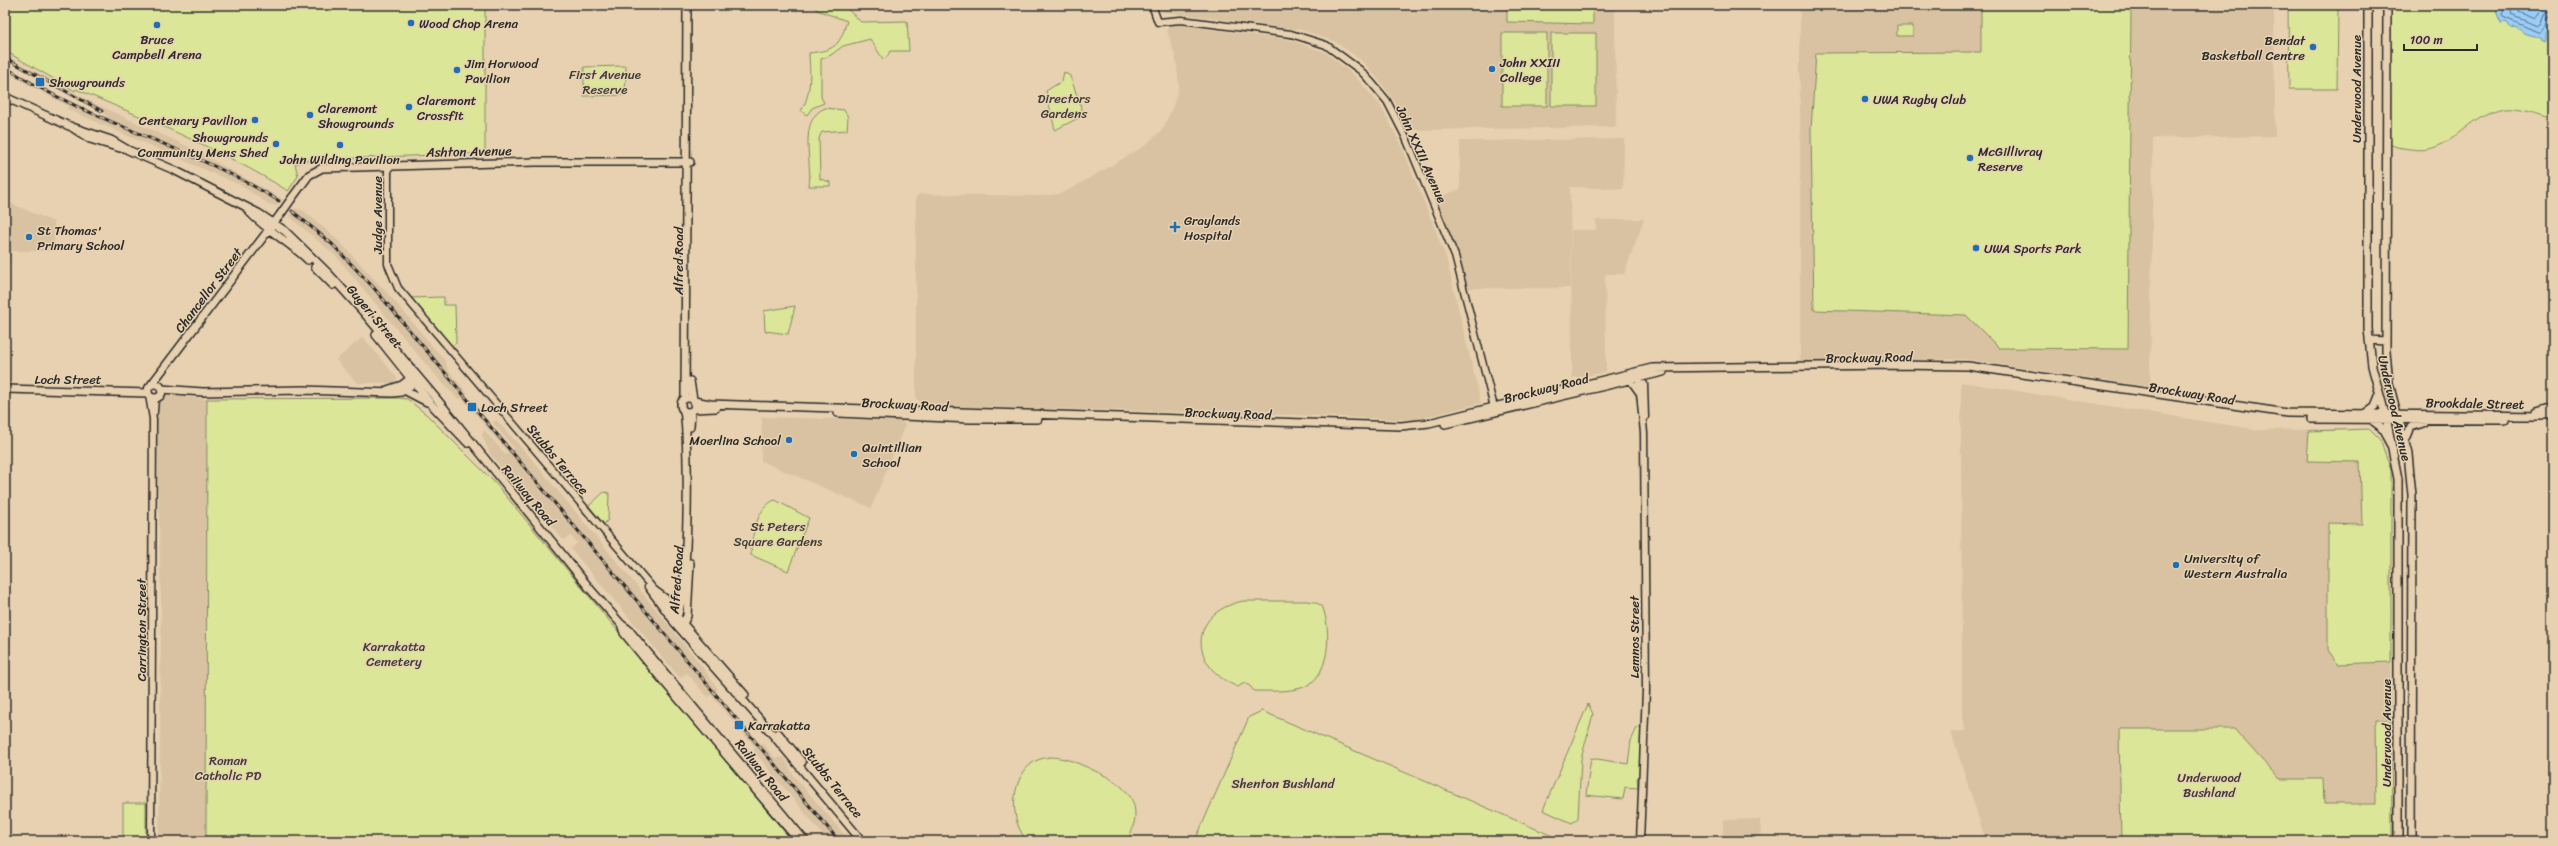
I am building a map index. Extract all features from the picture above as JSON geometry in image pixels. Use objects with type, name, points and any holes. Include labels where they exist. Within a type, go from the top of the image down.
[{"type":"main road","name":"Alfred Road","points":[[676,620],[682,599],[686,560],[691,399],[687,5]]},
{"type":"main road","name":"Underwood Avenue","points":[[2368,5],[2369,340],[2379,396],[2394,451],[2399,494],[2398,841]]},
{"type":"main road","name":"Underwood Avenue","points":[[2387,5],[2386,341],[2388,374],[2398,418],[2405,440],[2412,495],[2411,841]]},
{"type":"main road","name":"Gugeri Street","points":[[5,97],[69,126],[111,140],[128,150],[174,170],[245,206],[254,217],[272,225],[342,294],[415,379],[431,404],[455,432],[477,451]]},
{"type":"main road","name":"Ashton Avenue","points":[[272,225],[309,175],[316,170],[388,166],[535,162],[688,162]]},
{"type":"main road","name":"Chancellor Street","points":[[154,391],[162,372],[211,303],[272,225]]},
{"type":"main road","points":[[2369,340],[2386,341]]},
{"type":"main road","name":"Brockway Road","points":[[691,399],[710,404],[1401,426],[1429,423],[1495,410],[1666,367],[1960,365],[2262,411],[2398,418]]},
{"type":"main road","name":"Brockway Road","points":[[690,410],[1409,430],[1630,379],[1640,373],[1680,371],[1962,370],[2249,414],[2310,419],[2372,420],[2386,418]]},
{"type":"main road","name":"Loch Street","points":[[7,391],[392,393],[404,390],[415,379]]},
{"type":"main road","name":"Loch Street","points":[[381,392],[395,388],[415,379]]},
{"type":"main road","name":"Railway Road","points":[[415,379],[621,624],[628,629],[719,735],[805,841]]},
{"type":"main road","points":[[1630,379],[1641,394]]},
{"type":"main road","points":[[404,390],[431,404]]},
{"type":"main road","points":[[2363,415],[2376,406],[2379,396]]},
{"type":"main road","name":"Alfred Road","points":[[690,410],[681,403],[691,399]]},
{"type":"main road","points":[[2527,416],[2553,408]]},
{"type":"main road","name":"Alfred Road","points":[[681,627],[688,616],[690,410]]},
{"type":"main road","name":"Brookdale Street","points":[[2398,418],[2553,416]]},
{"type":"main road","name":"Brookdale Street","points":[[2398,418],[2429,421],[2553,420]]},
{"type":"main road","points":[[2372,420],[2381,427],[2394,451]]},
{"type":"main road","points":[[2405,440],[2411,427],[2429,421]]},
{"type":"main road","points":[[655,591],[670,602],[678,602],[682,599]]},
{"type":"main road","name":"Stubbs Terrace","points":[[676,620],[862,841]]},
{"type":"main road","name":"Railway Road","points":[[621,624],[624,633],[637,649],[799,841]]},
{"type":"main road","name":"Stubbs Terrace","points":[[681,627],[742,691],[867,841]]},
{"type":"street","name":"John XXIII Avenue","points":[[1152,5],[1158,22],[1180,20],[1291,34],[1326,46],[1360,70],[1371,82],[1387,101],[1406,138],[1455,256],[1495,410]]},
{"type":"street","name":"Judge Avenue","points":[[388,166],[388,264]]},
{"type":"street","name":"Stubbs Terrace","points":[[388,264],[398,288],[655,591],[676,620]]},
{"type":"street","name":"Lemnos Street","points":[[1640,373],[1644,433]]},
{"type":"street","name":"Lemnos Street","points":[[1640,373],[1645,392],[1646,690],[1640,841]]},
{"type":"street","name":"Carrington Street","points":[[151,841],[154,391]]},
{"type":"street","name":"Stubbs Terrace","points":[[640,574],[676,620]]},
{"type":"shaded area","name":"John XXIII College","points":[[1162,5],[1615,5],[1616,127],[1411,130],[1393,99],[1377,78],[1361,60],[1334,41],[1301,30],[1164,12]]},
{"type":"shaded area","name":"McGillivray Reserve","points":[[1800,5],[2274,5],[2275,136],[2153,138],[2150,387],[1963,359],[1800,361]]},
{"type":"shaded area","name":"Graylands Hospital","points":[[1172,24],[1290,40],[1325,52],[1354,75],[1380,105],[1400,142],[1446,257],[1481,403],[1414,420],[1237,413],[924,406],[916,398],[916,197],[920,194],[1038,196],[1058,194],[1069,190],[1143,147],[1163,129],[1173,106],[1179,86],[1176,59],[1167,30]]},
{"type":"shaded area","points":[[5,55],[83,98],[191,148],[282,199],[276,206],[269,204],[242,186],[67,109],[68,106],[5,72],[5,66],[55,94],[105,117],[106,115],[5,59]]},
{"type":"shaded area","points":[[1624,139],[1623,189],[1570,187],[1571,288],[1465,288],[1434,199],[1460,189],[1460,141]]},
{"type":"shaded area","name":"St Thomas' Primary School","points":[[5,201],[54,222],[54,251],[11,251],[11,264],[5,264]]},
{"type":"shaded area","points":[[295,208],[304,211],[338,240],[398,305],[445,361],[448,370],[467,393],[465,395],[512,450],[514,448],[493,423],[496,420],[530,457],[623,569],[701,665],[718,689],[715,692],[759,745],[762,742],[775,758],[784,757],[794,776],[850,841],[828,841],[753,750],[756,748],[711,695],[709,697],[704,693],[687,673],[680,678],[571,549],[577,543],[571,536],[563,540],[490,454],[482,435],[484,430],[506,455],[508,453],[462,398],[459,399],[456,397],[429,368],[337,257],[289,216]]},
{"type":"shaded area","points":[[1644,219],[1624,274],[1605,274],[1606,372],[1572,378],[1571,230],[1596,230],[1596,220]]},
{"type":"shaded area","points":[[363,337],[397,378],[395,383],[357,383],[336,360]]},
{"type":"shaded area","name":"University of Western Australia","points":[[1961,382],[2259,430],[2369,429],[2380,440],[2391,469],[2392,841],[1986,841],[1951,732],[1966,731],[1962,718]]},
{"type":"shaded area","points":[[163,395],[207,399],[206,841],[159,841],[161,605],[156,402]]},
{"type":"shaded area","name":"Quintillian School","points":[[762,417],[902,421],[905,425],[871,508],[761,461]]},
{"type":"shaded area","points":[[1760,819],[1761,841],[1723,841],[1723,820]]},
{"type":"green space","name":"Claremont Showgrounds","points":[[5,5],[485,5],[485,153],[309,160],[295,164],[298,176],[288,191],[210,148],[76,89],[75,91],[5,51]]},
{"type":"green space","points":[[814,5],[843,5],[861,22],[907,21],[909,51],[890,51],[887,57],[883,59],[870,39],[843,46],[831,55],[821,59],[821,97],[824,103],[812,108],[807,115],[801,111],[805,104],[809,90],[809,53],[825,50],[835,46],[841,37],[847,21],[817,10]]},
{"type":"green space","points":[[1507,5],[1593,5],[1593,24],[1507,22]]},
{"type":"green space","name":"McGillivray Reserve","points":[[1981,5],[2131,5],[2128,349],[1999,348],[1966,315],[1814,310],[1811,130],[1816,53],[1981,52]]},
{"type":"green space","name":"Bendat Basketball Centre","points":[[2288,5],[2338,5],[2337,89],[2289,89]]},
{"type":"green space","points":[[2390,5],[2553,5],[2553,118],[2523,109],[2505,108],[2491,112],[2479,118],[2448,141],[2437,146],[2425,149],[2410,149],[2392,145],[2390,143]]},
{"type":"green space","points":[[1897,26],[1913,26],[1913,36],[1897,36]]},
{"type":"green space","points":[[1502,33],[1547,33],[1547,106],[1502,106]]},
{"type":"green space","points":[[1551,33],[1596,33],[1596,106],[1551,106]]},
{"type":"green space","name":"First Avenue Reserve","points":[[626,66],[625,95],[584,96],[584,67]]},
{"type":"green space","name":"Directors Gardens","points":[[1064,72],[1070,76],[1084,115],[1055,130],[1046,91],[1062,81]]},
{"type":"green space","points":[[825,108],[844,110],[848,117],[847,130],[822,132],[819,138],[820,179],[830,182],[830,186],[809,186],[810,176],[808,142],[811,122],[816,114]]},
{"type":"green space","points":[[444,297],[444,305],[455,305],[456,343],[451,347],[409,298]]},
{"type":"green space","points":[[795,306],[788,334],[765,331],[764,311]]},
{"type":"green space","name":"Karrakatta Cemetery","points":[[207,399],[407,399],[427,415],[496,484],[792,841],[206,841]]},
{"type":"green space","points":[[2369,429],[2380,440],[2391,469],[2391,662],[2338,664],[2328,650],[2328,523],[2362,524],[2360,462],[2307,461],[2309,431]]},
{"type":"green space","points":[[604,492],[609,493],[608,520],[604,524],[589,506]]},
{"type":"green space","name":"St Peters Square Gardens","points":[[775,500],[809,518],[788,571],[751,555],[752,540],[759,516],[769,503]]},
{"type":"green space","points":[[1243,601],[1306,601],[1315,602],[1322,606],[1327,627],[1328,640],[1323,665],[1318,675],[1311,683],[1301,688],[1290,690],[1254,691],[1250,686],[1244,683],[1238,687],[1222,678],[1210,667],[1203,654],[1201,641],[1204,628],[1212,617],[1225,607]]},
{"type":"green space","points":[[1588,704],[1593,714],[1581,759],[1578,818],[1572,823],[1543,810]]},
{"type":"green space","name":"Shenton Bushland","points":[[1262,711],[1564,841],[1195,841],[1249,717]]},
{"type":"green space","name":"Underwood Bushland","points":[[2375,720],[2391,720],[2392,841],[2121,841],[2119,729],[2234,729],[2279,779],[2323,779],[2324,804],[2376,804]]},
{"type":"green space","points":[[1637,728],[1641,728],[1639,778],[1637,778],[1638,788],[1625,787],[1623,799],[1586,795],[1591,758],[1628,764],[1631,741]]},
{"type":"green space","points":[[1051,757],[1068,760],[1084,766],[1116,783],[1124,790],[1130,797],[1134,806],[1135,816],[1133,828],[1127,841],[1028,841],[1022,833],[1015,813],[1014,802],[1016,791],[1024,771],[1033,762]]},
{"type":"green space","points":[[123,803],[146,803],[146,841],[123,841]]},
{"type":"water","points":[[2507,5],[2553,5],[2551,26],[2546,34],[2546,42],[2544,43],[2539,38],[2524,33],[2517,28],[2513,27],[2512,29],[2506,22],[2501,23],[2496,11]]},
{"type":"railway","points":[[5,58],[102,111]]},
{"type":"railway","points":[[5,67],[38,87],[72,104],[212,165],[279,201]]},
{"type":"railway","points":[[292,211],[332,244],[373,287],[839,841]]},
{"type":"place","name":"Wood Chop Arena","points":[[411,23]]},
{"type":"place","name":"Bruce Campbell Arena","points":[[157,25]]},
{"type":"place","name":"Bendat Basketball Centre","points":[[2313,47]]},
{"type":"place","name":"John XXIII College","points":[[1492,69]]},
{"type":"place","name":"Jim Horwood Pavilion","points":[[457,70]]},
{"type":"place","name":"Showgrounds","points":[[40,82]]},
{"type":"place","name":"UWA Rugby Club","points":[[1865,99]]},
{"type":"place","name":"Claremont Crossfit","points":[[409,107]]},
{"type":"place","name":"Claremont Showgrounds","points":[[310,115]]},
{"type":"place","name":"Centenary Pavilion","points":[[255,120]]},
{"type":"place","name":"Showgrounds Community Mens Shed","points":[[276,144]]},
{"type":"place","name":"John Wilding Pavilion","points":[[340,145]]},
{"type":"place","name":"McGillivray Reserve","points":[[1970,158]]},
{"type":"place","name":"Graylands Hospital","points":[[1175,227]]},
{"type":"place","name":"St Thomas' Primary School","points":[[29,237]]},
{"type":"place","name":"UWA Sports Park","points":[[1976,248]]},
{"type":"place","name":"Loch Street","points":[[472,407]]},
{"type":"place","name":"Moerlina School","points":[[789,440]]},
{"type":"place","name":"Quintillian School","points":[[854,454]]},
{"type":"place","name":"University of Western Australia","points":[[2176,565]]},
{"type":"place","name":"Karrakatta","points":[[739,725]]},
{"type":"park label","name":"Roman Catholic PD","points":[[228,768]]}]
